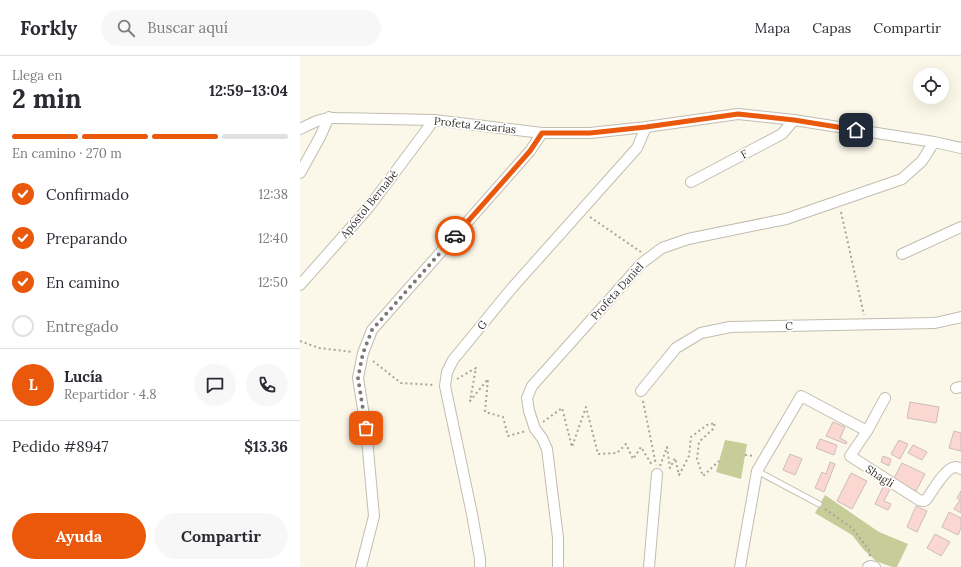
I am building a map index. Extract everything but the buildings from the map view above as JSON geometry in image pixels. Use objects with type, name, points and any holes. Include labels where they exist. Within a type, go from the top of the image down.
[{"type":"street","name":"Profeta Zacarías","points":[[300,128],[316,121],[329,118],[434,120],[542,133],[590,133],[738,114],[794,120],[934,142],[961,148]]},
{"type":"street","points":[[300,173],[329,118]]},
{"type":"street","name":"Apóstol Bernabé","points":[[300,285],[369,207],[434,120]]},
{"type":"street","name":"F","points":[[691,182],[782,134],[794,120]]},
{"type":"street","name":"G","points":[[480,567],[472,514],[445,386],[447,372],[453,360],[512,288],[637,148],[646,127]]},
{"type":"street","points":[[361,567],[374,516],[366,428],[358,378],[363,353],[372,330],[530,151],[542,133]]},
{"type":"street","name":"Profeta Daniel","points":[[558,567],[558,538],[547,449],[542,438],[535,429],[529,411],[527,398],[532,386],[642,262],[662,248],[688,239],[786,219],[902,178],[922,161],[934,142]]},
{"type":"street","points":[[902,254],[961,227]]},
{"type":"street","name":"C","points":[[641,391],[676,348],[701,333],[730,327],[935,323],[961,317]]},
{"type":"street","points":[[740,567],[757,471],[801,396],[867,431]]},
{"type":"street","name":"Shagli","points":[[885,398],[867,431],[850,456],[919,500],[924,501],[947,472],[954,467],[961,469]]},
{"type":"street","points":[[649,567],[657,474]]},
{"type":"lane","points":[[757,471],[819,504]]},
{"type":"path","points":[[838,201],[866,324]]},
{"type":"path","points":[[580,211],[649,257]]},
{"type":"path","points":[[300,341],[319,348],[363,353],[401,384],[445,386],[476,368],[470,402],[488,379],[486,412],[502,417],[508,436],[535,429],[562,408],[572,446],[586,407],[598,454],[617,453],[626,444],[633,459],[641,447],[657,474]]},
{"type":"path","points":[[641,391],[657,474]]},
{"type":"path","points":[[657,474],[667,447],[670,468],[675,458],[679,475],[689,456],[691,437],[707,425],[715,423],[713,429],[699,442],[697,459],[703,476],[719,460]]},
{"type":"path","points":[[819,504],[852,528],[869,550],[871,567]]},
{"type":"green space","points":[[725,440],[747,444],[741,479],[716,472]]},
{"type":"green space","points":[[825,495],[879,532],[908,544],[897,567],[892,567],[876,561],[864,550],[852,535],[815,513]]},
{"type":"way so far","points":[[366,428],[358,378],[363,353],[372,330],[455,236]]},
{"type":"route","points":[[455,236],[530,151],[542,133],[590,133],[738,114],[794,120],[856,130]]}]
